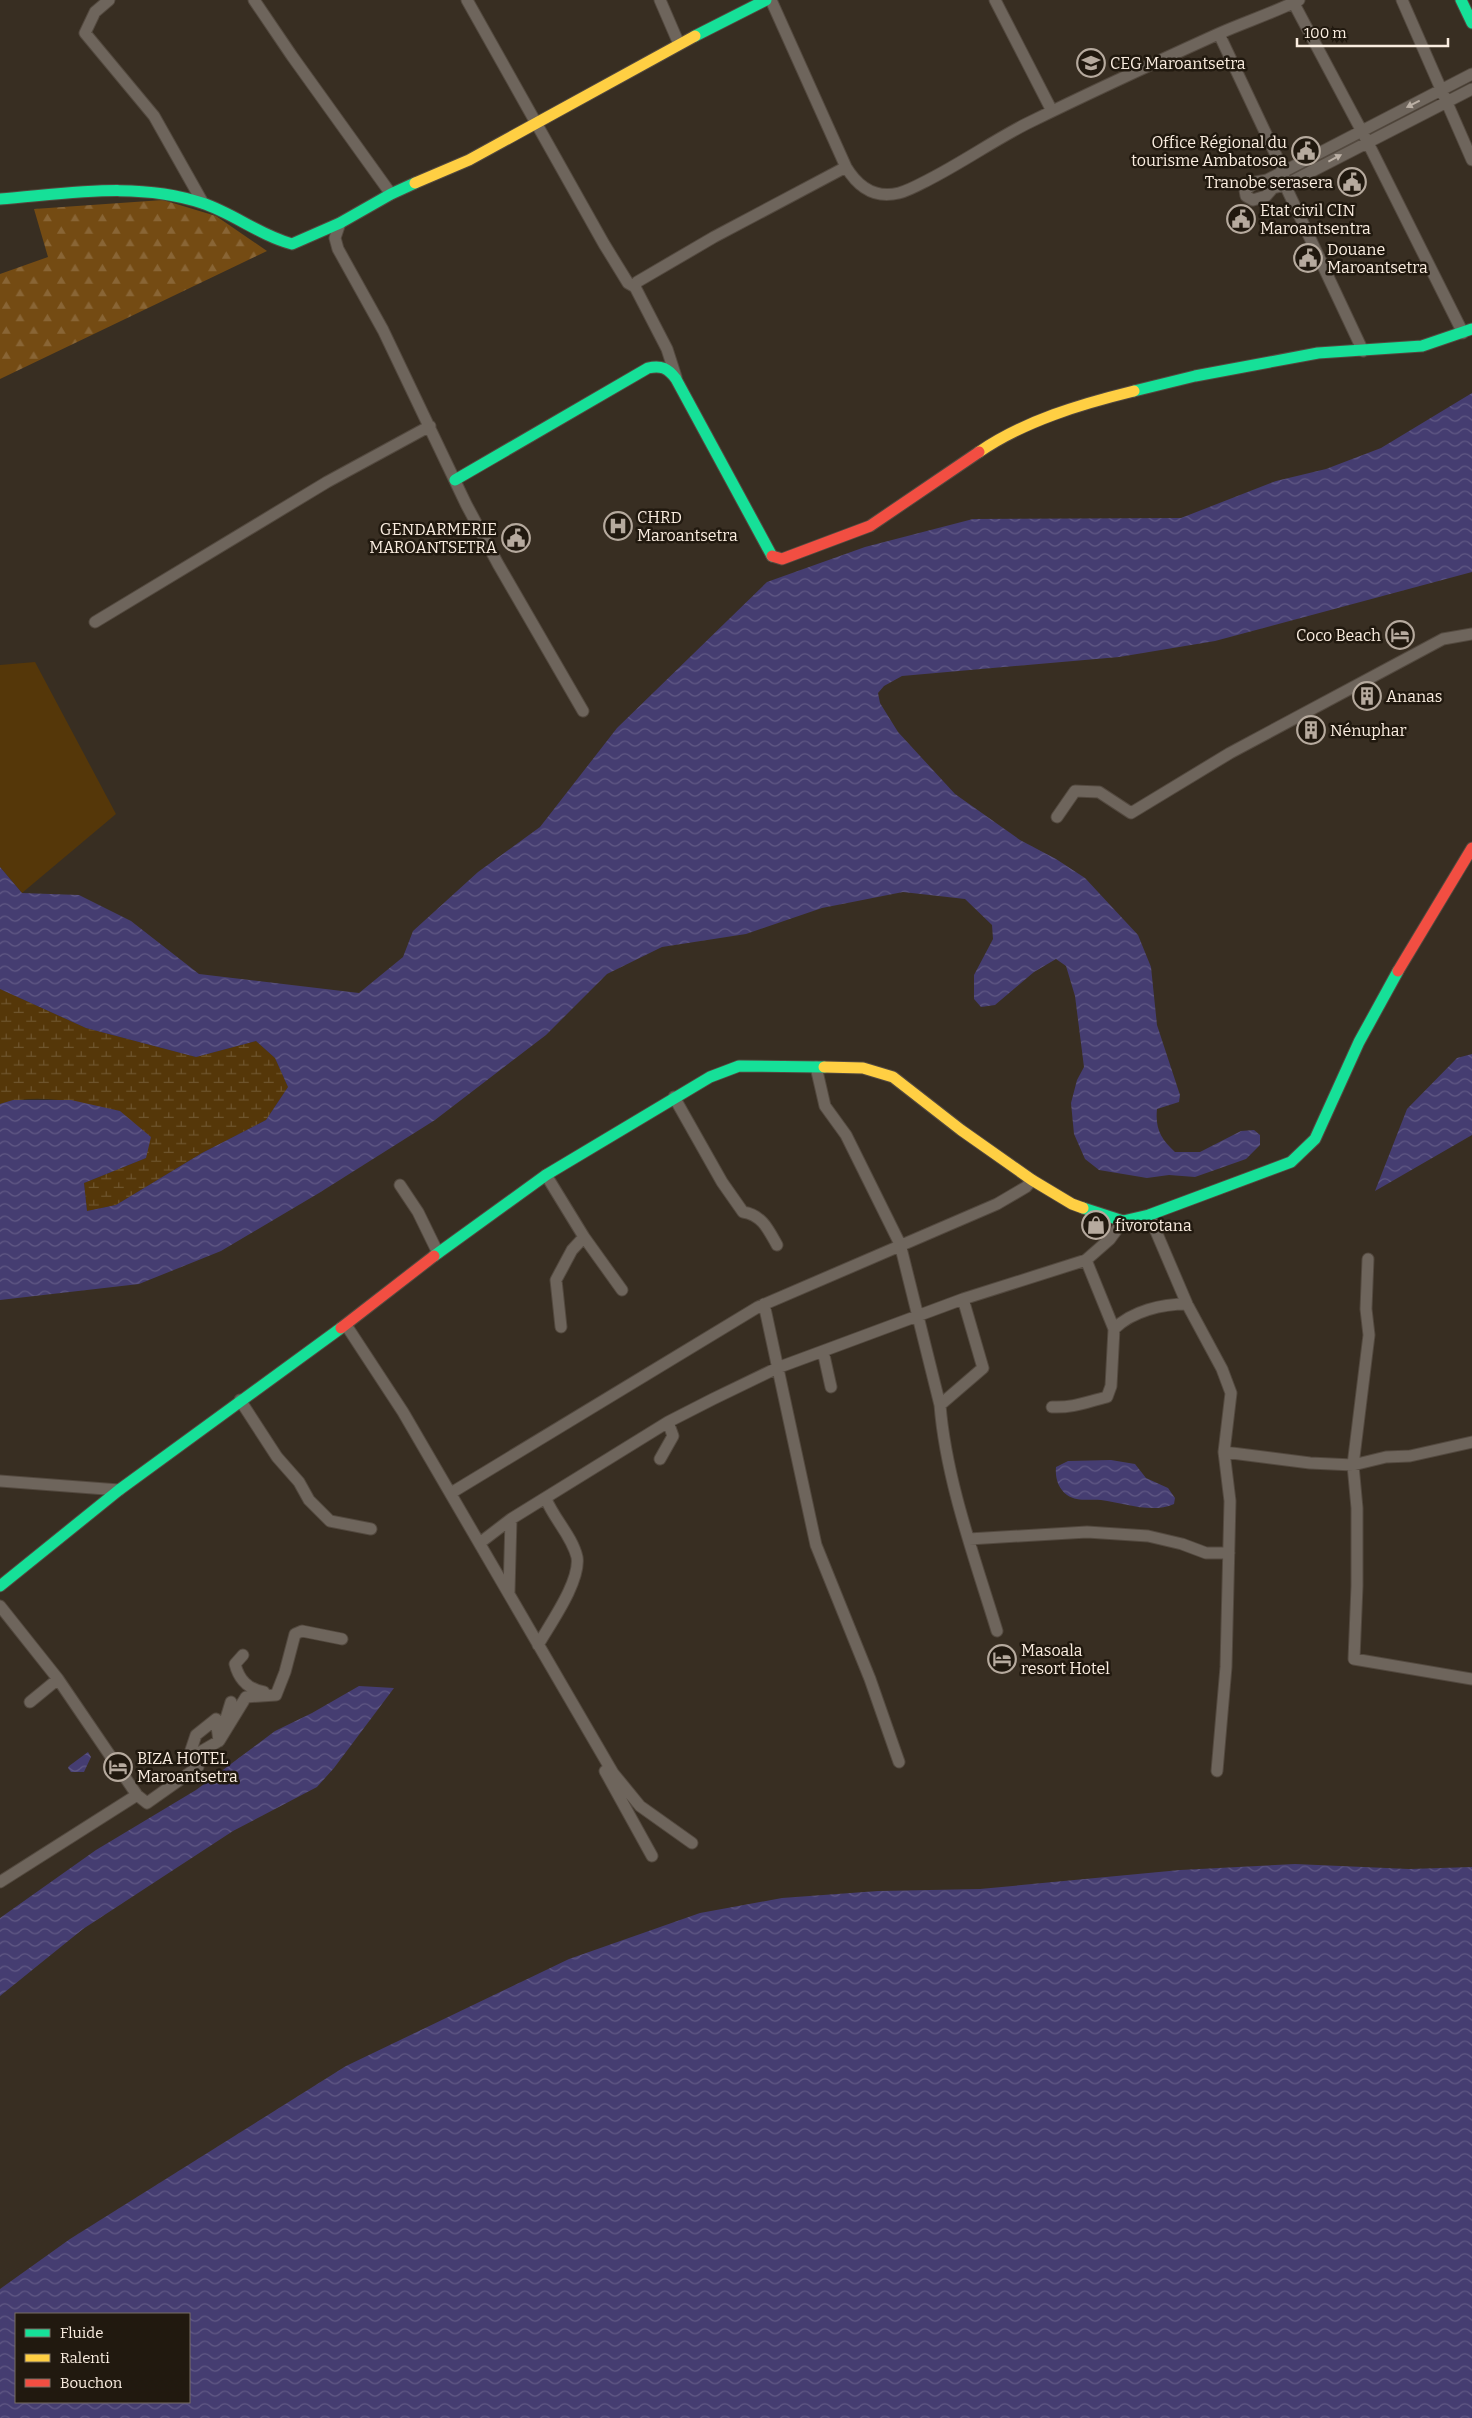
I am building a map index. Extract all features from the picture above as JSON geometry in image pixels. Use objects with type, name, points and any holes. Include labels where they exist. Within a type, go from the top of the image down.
[{"type":"street","points":[[109,0],[95,12],[85,33],[154,116],[203,203]]},
{"type":"street","points":[[254,0],[391,194]]},
{"type":"street","points":[[468,0],[604,244],[628,283],[634,287],[667,349],[676,379]]},
{"type":"street","points":[[660,0],[679,44]]},
{"type":"street","points":[[0,199],[116,190],[163,192],[203,203],[260,234],[292,244],[340,223],[391,194],[469,160],[679,44],[766,0]]},
{"type":"street","points":[[455,480],[648,368],[666,367],[676,379],[772,556],[777,559],[816,548],[870,526],[982,450],[1028,425],[1056,414],[1125,393],[1195,376],[1318,353],[1422,346],[1468,331],[1361,131],[1295,1],[1052,111],[1002,137],[957,165],[899,193],[874,193],[854,181],[846,167],[771,0]]},
{"type":"street","points":[[995,0],[1052,111]]},
{"type":"street","points":[[1402,0],[1448,101],[1472,160]]},
{"type":"street","points":[[1461,0],[1472,23]]},
{"type":"street","points":[[1219,34],[1283,170],[1285,185],[1363,351]]},
{"type":"street","points":[[1472,74],[1283,170],[1267,180],[1250,185],[1244,192],[1248,198],[1256,199],[1266,196],[1272,188],[1285,185],[1367,141],[1472,89]]},
{"type":"street","points":[[634,287],[645,276],[846,167]]},
{"type":"street","points":[[340,223],[335,238],[338,249],[383,330],[455,480],[498,564],[583,711]]},
{"type":"street","points":[[95,622],[327,482],[430,426]]},
{"type":"street","points":[[1057,817],[1075,790],[1099,792],[1131,813],[1230,753],[1442,639],[1472,634]]},
{"type":"street","points":[[0,1586],[119,1490],[240,1400],[346,1325],[438,1253],[546,1175],[674,1097],[710,1077],[739,1066],[864,1068],[893,1078],[1032,1180],[1072,1204],[1124,1221],[1149,1215],[1291,1162],[1315,1139],[1359,1042],[1411,949],[1472,848]]},
{"type":"street","points":[[816,1067],[825,1106],[846,1135],[900,1244],[916,1316],[940,1405],[942,1431],[969,1539],[997,1630]]},
{"type":"street","points":[[674,1097],[722,1182],[743,1212],[755,1214],[764,1222],[777,1245]]},
{"type":"street","points":[[546,1175],[584,1237],[622,1290]]},
{"type":"street","points":[[451,1493],[764,1304],[996,1204],[1026,1187],[1032,1180]]},
{"type":"street","points":[[400,1185],[418,1212],[438,1253]]},
{"type":"street","points":[[1149,1215],[1187,1304],[1222,1369],[1230,1393],[1224,1452],[1230,1501],[1226,1667],[1217,1771]]},
{"type":"street","points":[[481,1542],[511,1519],[668,1422],[776,1368],[963,1298],[1086,1260],[1110,1239],[1124,1221]]},
{"type":"street","points":[[561,1327],[556,1280],[572,1250],[584,1237]]},
{"type":"street","points":[[1368,1259],[1366,1309],[1369,1335],[1353,1465],[1357,1508],[1357,1586],[1354,1659],[1372,1664],[1472,1679]]},
{"type":"street","points":[[1052,1408],[1082,1406],[1090,1401],[1107,1397],[1111,1386],[1114,1329],[1086,1260]]},
{"type":"street","points":[[940,1405],[983,1368],[963,1298]]},
{"type":"street","points":[[764,1304],[776,1368],[816,1545],[870,1679],[899,1762]]},
{"type":"street","points":[[1114,1329],[1121,1322],[1155,1308],[1168,1304],[1187,1304]]},
{"type":"street","points":[[346,1325],[403,1412],[481,1542],[538,1645],[613,1773],[640,1806],[692,1843]]},
{"type":"street","points":[[823,1351],[831,1387]]},
{"type":"street","points":[[240,1400],[277,1457],[299,1482],[309,1500],[330,1521],[371,1529]]},
{"type":"street","points":[[660,1459],[673,1436],[668,1422]]},
{"type":"street","points":[[1224,1452],[1310,1463],[1353,1465],[1386,1457],[1410,1456],[1472,1442]]},
{"type":"street","points":[[0,1481],[119,1490]]},
{"type":"street","points":[[538,1645],[574,1585],[577,1558],[567,1535],[551,1511],[546,1499]]},
{"type":"street","points":[[509,1592],[511,1519]]},
{"type":"street","points":[[969,1539],[1087,1532],[1148,1536],[1182,1544],[1206,1553],[1229,1553]]},
{"type":"street","points":[[0,1606],[58,1679],[137,1795],[147,1803],[159,1796],[181,1777],[198,1768],[188,1759]]},
{"type":"street","points":[[276,1694],[285,1672],[295,1634],[302,1631],[342,1638]]},
{"type":"street","points":[[243,1655],[235,1664],[238,1675],[251,1690],[276,1694]]},
{"type":"street","points":[[30,1702],[58,1679]]},
{"type":"street","points":[[188,1759],[219,1741],[246,1698],[276,1694]]},
{"type":"street","points":[[219,1741],[230,1702]]},
{"type":"street","points":[[188,1759],[196,1735],[216,1720],[219,1741]]},
{"type":"street","points":[[589,1730],[607,1775],[652,1856]]},
{"type":"street","points":[[0,1882],[137,1795]]},
{"type":"green space","points":[[163,200],[216,216],[267,251],[0,379],[0,274],[48,257],[34,209]]},
{"type":"green space","points":[[35,662],[116,814],[22,893],[0,867],[0,665]]},
{"type":"green space","points":[[0,989],[86,1028],[196,1057],[256,1041],[275,1058],[288,1087],[266,1120],[202,1153],[116,1205],[87,1211],[84,1183],[146,1158],[120,1111],[75,1102],[45,1099],[30,1099],[0,1104]]},
{"type":"water","points":[[1472,393],[1472,572],[1215,641],[1119,657],[902,676],[884,686],[878,693],[880,703],[898,732],[955,794],[1020,840],[1056,859],[1085,878],[1138,935],[1151,967],[1157,1025],[1180,1095],[1179,1102],[1157,1109],[1157,1122],[1160,1133],[1175,1152],[1200,1152],[1241,1131],[1254,1130],[1260,1135],[1260,1145],[1246,1159],[1195,1177],[1169,1175],[1147,1178],[1099,1170],[1085,1159],[1074,1134],[1071,1103],[1077,1080],[1084,1067],[1075,996],[1066,966],[1056,959],[1034,972],[995,1005],[981,1007],[974,999],[974,975],[993,939],[992,925],[965,899],[903,892],[822,908],[746,934],[662,947],[607,974],[546,1035],[435,1120],[319,1193],[221,1251],[139,1284],[0,1300],[0,1104],[13,1100],[71,1100],[120,1111],[151,1137],[146,1158],[84,1183],[87,1211],[116,1205],[202,1153],[266,1120],[288,1087],[275,1058],[256,1041],[196,1057],[86,1028],[0,989],[0,867],[22,893],[79,895],[131,921],[199,974],[359,993],[403,957],[413,931],[478,872],[540,827],[617,728],[767,582],[865,547],[973,519],[1181,518],[1276,481],[1326,469],[1381,448]]},
{"type":"water","points":[[1472,1054],[1472,1135],[1375,1191],[1407,1109],[1457,1058]]},
{"type":"water","points":[[1111,1460],[1135,1464],[1146,1478],[1168,1488],[1175,1498],[1174,1504],[1165,1507],[1147,1508],[1101,1500],[1079,1499],[1067,1495],[1059,1486],[1056,1467],[1068,1461]]},
{"type":"water","points":[[359,1686],[394,1688],[334,1768],[317,1787],[233,1831],[83,1929],[0,1996],[0,1918],[96,1850],[196,1790],[275,1731],[312,1713]]},
{"type":"water","points":[[88,1752],[91,1757],[84,1772],[71,1772],[68,1768],[69,1766]]},
{"type":"water","points":[[1295,1864],[1409,1869],[1472,1867],[1472,2418],[0,2418],[0,2289],[70,2239],[346,2066],[569,1959],[700,1913],[782,1898],[878,1891],[980,1889],[1180,1870]]},
{"type":"traffic: fast","points":[[695,36],[766,0]]},
{"type":"traffic: fast","points":[[1461,0],[1472,23]]},
{"type":"traffic: fast","points":[[0,199],[76,192],[152,192],[177,196],[213,207],[268,235],[292,244],[340,223],[391,194],[415,183]]},
{"type":"traffic: fast","points":[[1134,391],[1195,376],[1318,353],[1422,346],[1472,329]]},
{"type":"traffic: fast","points":[[455,480],[648,368],[660,367],[670,372],[676,379],[772,556]]},
{"type":"traffic: fast","points":[[1083,1208],[1123,1221],[1149,1215],[1291,1162],[1315,1139],[1359,1042],[1398,971]]},
{"type":"traffic: fast","points":[[434,1256],[546,1175],[710,1077],[739,1066],[824,1067]]},
{"type":"traffic: fast","points":[[0,1586],[119,1490],[341,1328]]},
{"type":"traffic: slow","points":[[415,183],[469,160],[695,36]]},
{"type":"traffic: slow","points":[[979,452],[1015,431],[1054,415],[1134,391]]},
{"type":"traffic: slow","points":[[824,1067],[863,1068],[893,1077],[961,1130],[1032,1180],[1072,1204],[1083,1208]]},
{"type":"traffic: jam","points":[[772,556],[782,559],[870,526],[979,452]]},
{"type":"traffic: jam","points":[[1398,971],[1472,848]]},
{"type":"traffic: jam","points":[[341,1328],[434,1256]]},
{"type":"place","name":"CEG Maroantsetra","points":[[1091,63]]},
{"type":"place","name":"Office Régional du tourisme Ambatosoa","points":[[1306,151]]},
{"type":"place","name":"Tranobe serasera","points":[[1352,182]]},
{"type":"place","name":"Etat civil CIN Maroantsentra","points":[[1241,219]]},
{"type":"place","name":"Douane Maroantsetra","points":[[1308,258]]},
{"type":"place","name":"CHRD Maroantsetra","points":[[618,526]]},
{"type":"place","name":"GENDARMERIE MAROANTSETRA","points":[[516,538]]},
{"type":"place","name":"Coco Beach","points":[[1400,635]]},
{"type":"place","name":"Ananas","points":[[1367,696]]},
{"type":"place","name":"Nénuphar","points":[[1311,730]]},
{"type":"place","name":"fivorotana","points":[[1096,1225]]},
{"type":"place","name":"Masoala resort Hotel","points":[[1002,1659]]},
{"type":"place","name":"BIZA HOTEL Maroantsetra","points":[[118,1767]]}]
